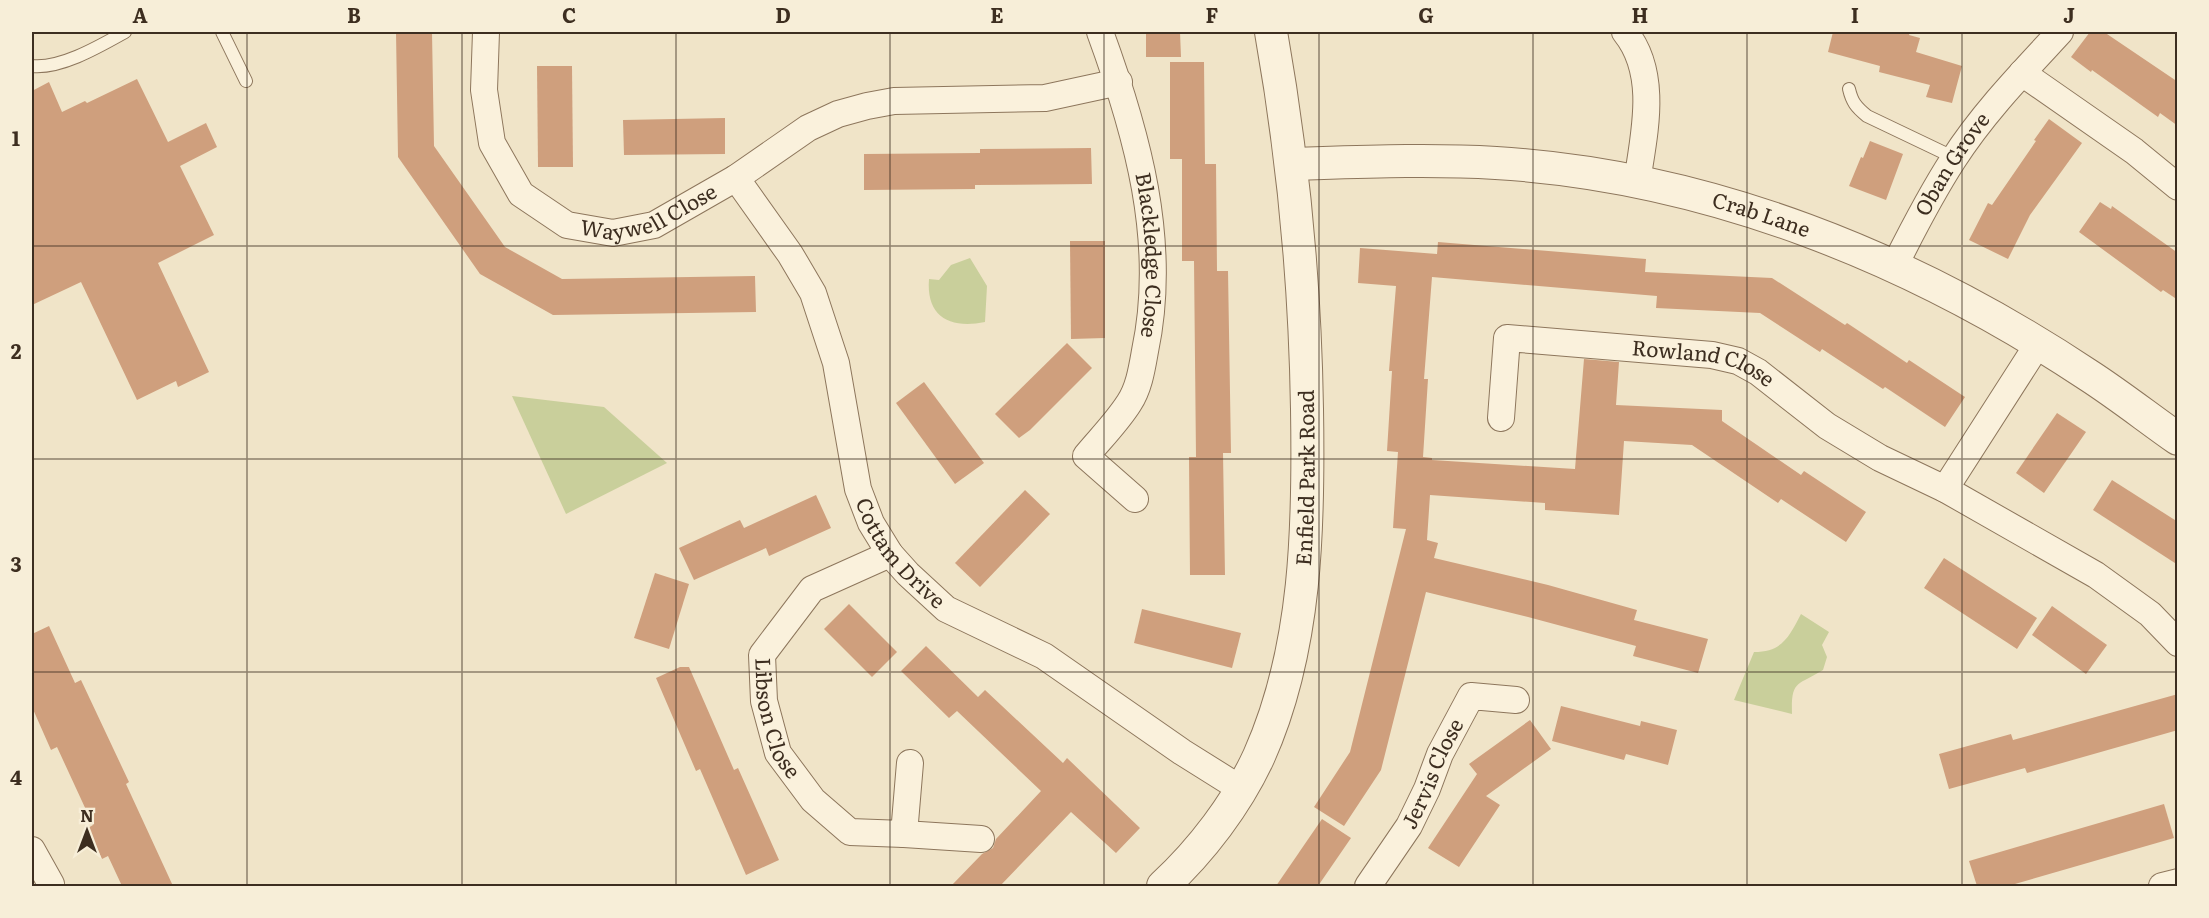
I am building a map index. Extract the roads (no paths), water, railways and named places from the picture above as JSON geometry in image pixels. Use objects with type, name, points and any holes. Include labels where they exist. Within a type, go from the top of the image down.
[{"type":"street","name":"Waywell Close","points":[[486,32],[484,90],[492,143],[521,194],[567,225],[613,233],[654,225],[736,178]]},
{"type":"street","name":"Blackledge Close","points":[[1100,32],[1119,82],[1142,166],[1153,253],[1152,298],[1139,380],[1130,402],[1086,456],[1135,499]]},
{"type":"street","name":"Enfield Park Road","points":[[1163,886],[1208,837],[1241,789],[1258,756],[1286,677],[1298,612],[1306,534],[1307,380],[1299,229],[1282,92],[1271,32]]},
{"type":"street","points":[[1627,32],[1638,57],[1645,84],[1647,113],[1637,182]]},
{"type":"street","name":"Oban Grove","points":[[1895,265],[1927,202],[1954,158],[2022,73],[2060,32]]},
{"type":"street","points":[[2022,73],[2134,150],[2178,187]]},
{"type":"street","points":[[736,178],[808,128],[838,114],[867,105],[894,101],[1045,98],[1119,82]]},
{"type":"street","name":"Crab Lane","points":[[1291,164],[1444,161],[1546,167],[1637,182],[1787,223],[1895,265],[1980,309],[2088,375],[2178,439]]},
{"type":"street","name":"Cottam Drive","points":[[736,178],[790,254],[813,293],[836,363],[858,489],[871,523],[890,554],[946,609],[1044,656],[1182,752],[1241,789]]},
{"type":"street","name":"Rowland Close","points":[[1501,418],[1507,338],[1712,355],[1738,361],[1758,372],[1827,426],[1880,458],[1945,489],[2096,575],[2150,614],[2178,643]]},
{"type":"street","points":[[1945,489],[2038,344]]},
{"type":"street","name":"Libson Close","points":[[890,554],[812,589],[762,655],[764,701],[778,753],[813,800],[850,832],[981,839]]},
{"type":"street","name":"Jervis Close","points":[[1368,886],[1409,826],[1427,789],[1440,754],[1471,696],[1516,700]]},
{"type":"street","points":[[904,834],[910,763]]},
{"type":"street","points":[[32,850],[51,884]]},
{"type":"street","points":[[2162,886],[2178,882]]},
{"type":"lane","points":[[32,66],[40,67],[70,58],[125,32]]},
{"type":"lane","points":[[222,32],[246,81]]},
{"type":"lane","points":[[1849,89],[1855,107],[1867,116],[1954,158]]}]
